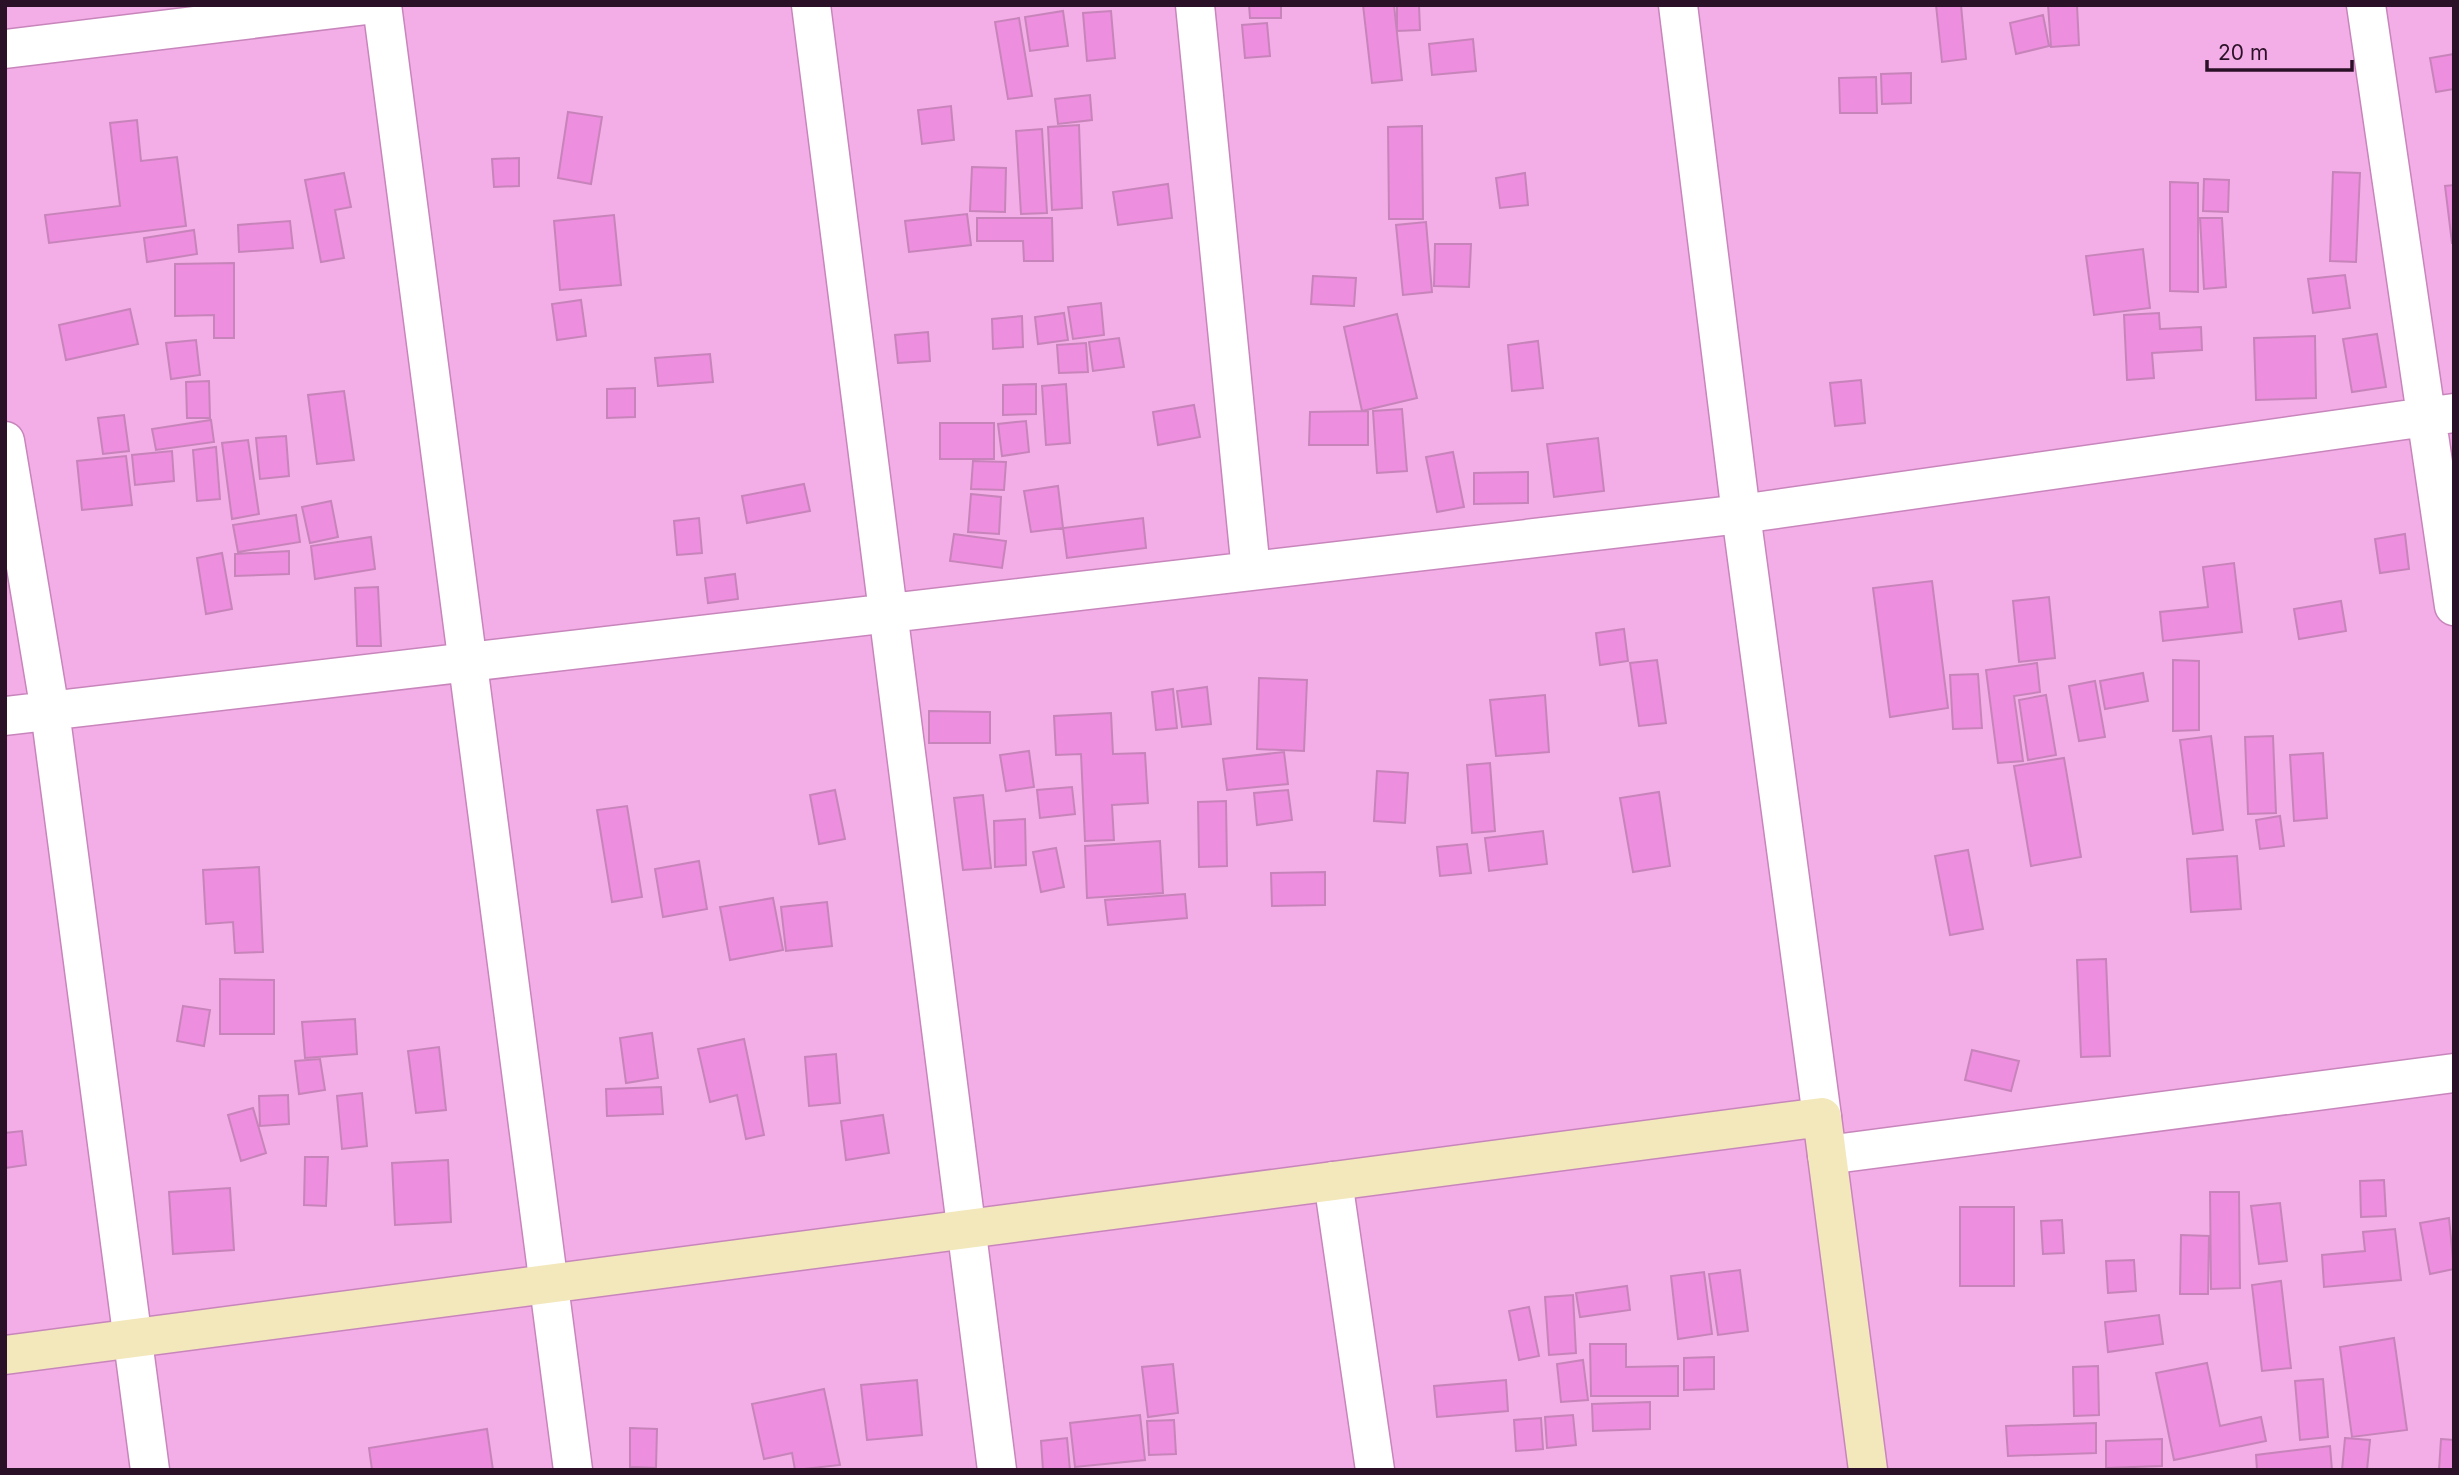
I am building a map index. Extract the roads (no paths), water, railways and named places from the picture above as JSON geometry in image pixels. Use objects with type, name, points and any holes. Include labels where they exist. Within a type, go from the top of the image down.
[{"type":"main road","points":[[5,1355],[1822,1117],[1868,1470]]},
{"type":"street","points":[[5,48],[367,5]]},
{"type":"street","points":[[382,5],[573,1470]]},
{"type":"street","points":[[811,5],[997,1470]]},
{"type":"street","points":[[1195,5],[1251,571]]},
{"type":"street","points":[[1678,5],[1741,514],[1822,1117]]},
{"type":"street","points":[[2366,5],[2439,415],[2454,606]]},
{"type":"street","points":[[5,716],[1741,514],[2439,415]]},
{"type":"street","points":[[5,441],[50,711],[150,1470]]},
{"type":"street","points":[[1827,1156],[2454,1073]]},
{"type":"street","points":[[1333,1181],[1375,1470]]}]
